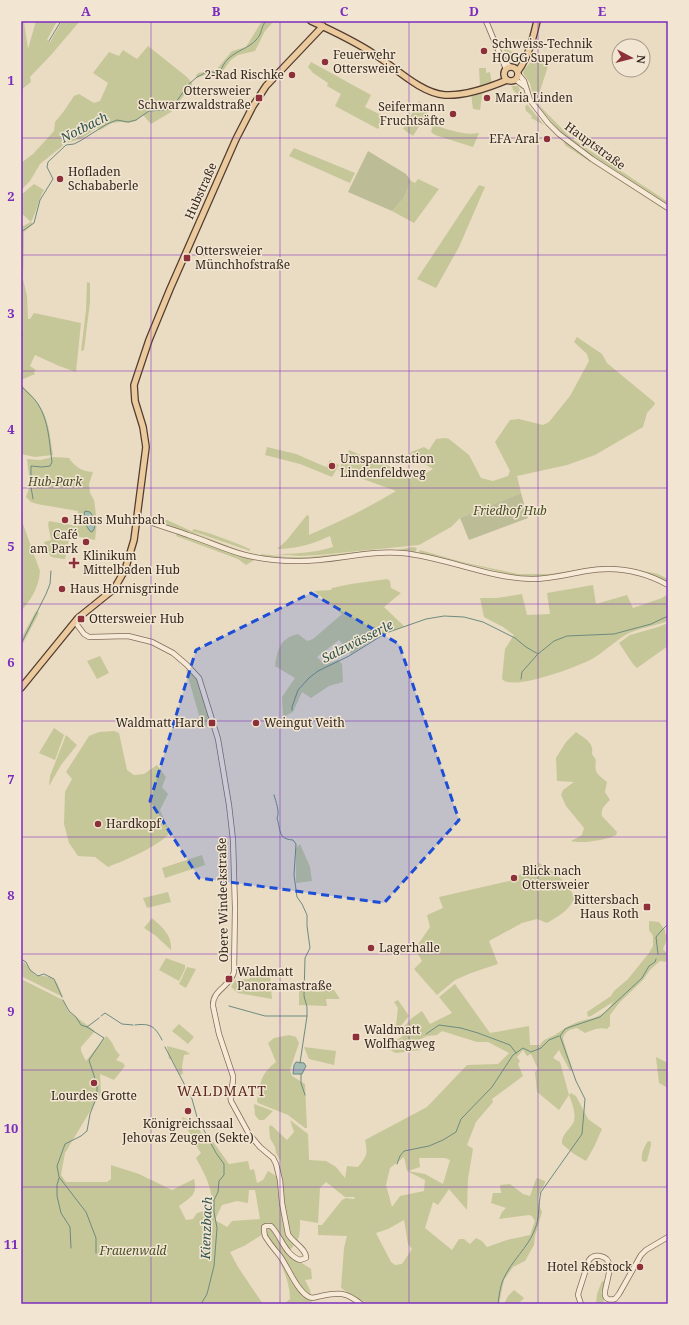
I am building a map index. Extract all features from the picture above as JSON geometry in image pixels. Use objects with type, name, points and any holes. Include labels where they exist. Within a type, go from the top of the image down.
[{"type":"main road","points":[[311,21],[375,54],[418,85],[432,92],[445,95],[462,94],[496,85],[506,78],[524,60],[532,42],[537,21]]},
{"type":"main road","name":"Hubstraße","points":[[136,520],[146,447],[145,436],[135,401],[134,385],[154,328],[250,110],[266,86],[317,33],[326,28]]},
{"type":"main road","points":[[506,78],[512,81],[514,71]]},
{"type":"main road","points":[[21,688],[75,622],[107,595],[119,581],[125,570],[131,551],[136,520]]},
{"type":"street","name":"Hauptstraße","points":[[486,21],[501,56],[514,71],[525,87],[528,97],[548,123],[565,139],[668,208]]},
{"type":"street","points":[[136,520],[161,526],[241,554],[271,559],[310,561],[375,554],[402,553],[522,578],[553,578],[587,571],[612,569],[652,577],[668,585]]},
{"type":"street","name":"Obere Windeckstraße","points":[[75,622],[84,634],[89,637],[128,636],[152,642],[173,653],[199,678],[220,746],[233,840],[235,908],[234,972],[230,981],[216,994],[212,1002],[233,1076],[234,1082],[230,1098],[231,1101],[249,1134],[260,1147],[273,1158],[276,1164],[280,1180],[282,1203],[288,1234],[290,1238],[306,1253],[306,1258],[300,1260],[295,1257],[285,1247],[271,1226],[264,1227],[264,1232],[281,1257],[296,1284],[307,1296],[314,1298],[341,1293],[351,1296],[361,1304]]},
{"type":"street","points":[[581,1304],[579,1291],[589,1260],[592,1257],[601,1256],[606,1259],[610,1273],[605,1294],[609,1299],[615,1299],[641,1255],[646,1250],[668,1237]]},
{"type":"highlighted area","points":[[311,593],[399,644],[459,820],[384,903],[199,878],[150,801],[196,650]]},
{"type":"green space","points":[[21,21],[24,21],[28,49],[36,21],[57,21],[47,40],[50,42],[62,21],[80,21],[30,77],[31,82],[21,90]]},
{"type":"green space","points":[[262,21],[274,21],[265,31],[255,51],[238,55],[231,60],[219,76],[209,73],[197,78],[196,76],[198,73],[216,70],[232,51],[246,47]]},
{"type":"green space","points":[[148,46],[187,77],[192,83],[171,112],[151,124],[143,115],[136,121],[128,123],[112,123],[100,130],[97,128],[81,139],[66,143],[40,164],[30,181],[21,190],[21,163],[33,154],[54,131],[55,122],[74,96],[79,94],[94,103],[100,101],[108,83],[93,73],[109,52],[119,56],[123,50],[137,59]]},
{"type":"green space","points":[[503,48],[521,55],[514,63],[509,61]]},
{"type":"green space","points":[[532,58],[549,63],[537,100],[532,92],[530,83],[523,73],[524,69],[531,62]]},
{"type":"green space","points":[[311,62],[371,95],[365,107],[385,117],[378,129],[335,106],[341,94],[327,86],[328,83],[313,73],[308,67]]},
{"type":"green space","points":[[479,68],[486,68],[486,73],[490,72],[492,84],[480,87]]},
{"type":"green space","points":[[524,78],[528,83],[533,99],[571,138],[668,202],[668,205],[585,151],[559,130],[532,100]]},
{"type":"green space","points":[[512,86],[518,86],[526,103],[544,125],[531,118],[532,116],[526,111],[525,107],[527,105],[513,90]]},
{"type":"green space","points":[[483,90],[480,110],[473,109],[471,94]]},
{"type":"green space","points":[[419,101],[430,109],[413,136],[403,129]]},
{"type":"green space","points":[[433,125],[461,133],[479,133],[473,147],[435,135],[431,132]]},
{"type":"green space","points":[[563,142],[668,210],[668,212],[566,146]]},
{"type":"green space","points":[[294,148],[355,173],[350,183],[289,156]]},
{"type":"green space","points":[[368,151],[406,174],[411,181],[404,198],[392,211],[348,192]]},
{"type":"green space","points":[[418,179],[439,189],[414,223],[392,211],[404,198],[411,181],[415,183]]},
{"type":"green space","points":[[34,184],[44,190],[31,222],[21,213],[21,195]]},
{"type":"green space","points":[[479,185],[485,187],[459,247],[436,288],[417,279]]},
{"type":"green space","points":[[21,220],[23,226],[31,222],[33,224],[24,232],[23,279],[27,296],[28,319],[30,319],[34,313],[81,323],[76,372],[35,355],[30,366],[36,370],[34,372],[35,374],[21,380]]},
{"type":"green space","points":[[87,282],[90,283],[90,302],[84,350],[81,351],[86,310]]},
{"type":"green space","points":[[577,337],[602,354],[607,363],[654,402],[655,404],[647,413],[643,427],[595,455],[567,465],[517,476],[521,493],[460,518],[451,527],[419,545],[319,555],[300,556],[274,554],[304,553],[333,547],[330,536],[304,546],[277,549],[286,541],[307,515],[309,516],[309,535],[375,503],[396,491],[338,470],[349,450],[420,477],[433,469],[410,455],[411,452],[424,447],[429,450],[436,439],[445,438],[449,439],[469,455],[481,478],[493,481],[508,476],[510,471],[495,442],[510,420],[519,419],[543,425],[549,422],[570,396],[589,361],[587,354],[574,342]]},
{"type":"green space","points":[[21,384],[44,413],[50,434],[53,455],[35,457],[21,454]]},
{"type":"green space","points":[[267,447],[296,454],[326,467],[330,460],[339,465],[332,477],[300,464],[265,455]]},
{"type":"green space","name":"Hub-Park","points":[[53,457],[69,458],[79,468],[85,471],[93,472],[89,484],[90,493],[94,500],[97,522],[95,540],[70,535],[65,559],[52,557],[47,551],[44,542],[51,540],[48,524],[49,521],[77,526],[78,511],[37,504],[31,502],[26,497],[30,485],[27,459],[40,460]]},
{"type":"green space","name":"Friedhof Hub","points":[[521,493],[528,518],[469,540],[460,518]]},
{"type":"green space","points":[[21,502],[23,524],[40,571],[34,593],[21,611]]},
{"type":"green space","points":[[165,520],[244,552],[257,555],[247,554],[166,525],[164,524]]},
{"type":"green space","points":[[194,529],[236,543],[250,549],[250,551],[192,531]]},
{"type":"green space","points":[[177,533],[256,559],[246,565],[238,559],[176,536]]},
{"type":"green space","points":[[413,547],[417,548],[415,553],[303,559],[260,556],[262,554],[287,557],[309,557],[375,550],[396,550]]},
{"type":"green space","points":[[420,550],[462,562],[518,574],[551,574],[593,567],[612,566],[658,574],[668,579],[668,583],[616,568],[543,577],[514,575],[419,553]]},
{"type":"green space","points":[[387,579],[390,581],[391,588],[401,593],[384,607],[404,626],[380,635],[351,654],[339,640],[317,657],[325,665],[338,660],[342,664],[343,682],[329,686],[311,698],[302,692],[293,712],[283,717],[282,697],[295,678],[275,666],[280,646],[287,639],[298,634],[307,641],[313,639],[342,614],[314,591],[331,590],[332,588],[351,584]]},
{"type":"green space","points":[[593,585],[596,604],[627,595],[633,608],[662,598],[668,594],[668,621],[627,634],[592,659],[560,672],[518,682],[508,682],[502,679],[505,649],[514,635],[503,627],[484,617],[480,598],[497,598],[522,594],[527,615],[550,614],[547,593]]},
{"type":"green space","points":[[36,611],[39,613],[21,647],[21,639]]},
{"type":"green space","points":[[668,623],[668,646],[637,668],[619,643],[630,635]]},
{"type":"green space","points":[[100,656],[109,673],[97,679],[87,661]]},
{"type":"green space","points":[[189,669],[198,680],[211,723],[203,729],[186,670]]},
{"type":"green space","points":[[54,728],[64,735],[55,760],[39,753]]},
{"type":"green space","points":[[114,731],[119,733],[127,770],[134,775],[144,774],[157,765],[166,777],[162,787],[168,794],[160,810],[170,833],[149,848],[108,867],[95,857],[78,856],[69,843],[64,824],[65,792],[72,779],[66,772],[89,736],[99,732]]},
{"type":"green space","points":[[576,732],[586,739],[592,746],[592,754],[596,760],[596,771],[607,782],[605,792],[610,800],[602,811],[602,816],[617,832],[616,835],[612,837],[587,842],[571,841],[582,835],[584,828],[566,806],[561,795],[563,790],[574,782],[557,781],[556,758],[566,742]]},
{"type":"green space","points":[[66,735],[77,745],[61,765],[49,786],[50,776]]},
{"type":"green space","points":[[300,844],[310,867],[312,881],[296,883],[296,848]]},
{"type":"green space","points":[[202,855],[205,865],[165,878],[162,868]]},
{"type":"green space","points":[[539,863],[551,870],[564,881],[575,897],[570,906],[556,918],[547,923],[537,919],[522,923],[489,941],[498,964],[455,980],[437,995],[414,969],[422,961],[415,949],[430,927],[427,915],[443,908],[439,897],[509,881]]},
{"type":"green space","points":[[168,892],[171,902],[147,908],[143,898]]},
{"type":"green space","points":[[152,918],[168,936],[171,950],[156,936],[144,928]]},
{"type":"green space","name":"Frauenwald","points":[[649,921],[659,922],[668,937],[663,949],[668,955],[667,962],[660,961],[620,1002],[610,1015],[610,1026],[607,1029],[598,1029],[585,1033],[577,1028],[566,1033],[563,1039],[572,1068],[570,1071],[559,1050],[553,1058],[560,1062],[569,1095],[559,1110],[537,1092],[535,1072],[538,1069],[531,1054],[527,1056],[523,1050],[517,1057],[520,1061],[518,1064],[523,1076],[492,1099],[493,1102],[476,1122],[467,1145],[473,1149],[468,1179],[467,1210],[449,1189],[438,1205],[433,1202],[425,1228],[452,1250],[459,1239],[464,1239],[470,1244],[476,1238],[482,1241],[487,1247],[507,1240],[530,1235],[535,1221],[532,1216],[529,1215],[499,1219],[502,1212],[506,1208],[491,1203],[493,1193],[501,1193],[500,1185],[510,1184],[523,1194],[530,1196],[537,1178],[545,1181],[538,1198],[542,1212],[534,1245],[525,1261],[513,1267],[504,1280],[499,1304],[365,1304],[341,1288],[344,1248],[347,1236],[318,1235],[318,1225],[322,1225],[342,1200],[346,1198],[354,1199],[355,1197],[345,1197],[326,1182],[320,1188],[318,1223],[300,1220],[298,1238],[288,1252],[294,1258],[311,1269],[312,1279],[305,1280],[310,1290],[312,1304],[284,1304],[290,1299],[288,1282],[265,1233],[244,1246],[230,1252],[238,1267],[263,1304],[21,1304],[21,979],[63,1000],[68,1011],[95,1031],[81,1047],[81,1051],[86,1061],[106,1036],[120,1055],[116,1060],[123,1063],[125,1066],[114,1080],[100,1074],[101,1093],[65,1153],[61,1175],[66,1182],[107,1182],[111,1179],[111,1165],[139,1174],[172,1190],[194,1179],[194,1192],[190,1198],[179,1206],[186,1220],[193,1219],[197,1213],[205,1211],[209,1208],[212,1197],[208,1183],[196,1158],[201,1153],[182,1119],[183,1117],[195,1124],[206,1139],[209,1136],[229,1164],[248,1161],[250,1170],[254,1169],[257,1183],[263,1180],[268,1171],[276,1176],[280,1174],[281,1162],[270,1138],[269,1127],[271,1125],[287,1140],[294,1132],[290,1120],[308,1134],[309,1160],[326,1161],[336,1167],[345,1178],[347,1166],[358,1167],[365,1157],[365,1140],[427,1107],[467,1065],[498,1064],[509,1053],[488,1042],[477,1042],[442,1031],[437,1035],[427,1036],[417,1041],[421,1050],[396,1053],[386,1048],[386,1045],[402,1037],[401,1030],[412,1018],[422,1011],[430,1024],[452,1013],[439,997],[455,984],[490,1033],[529,1026],[530,1045],[540,1045],[544,1040],[577,1022],[594,1018],[604,1013],[613,1002],[591,1016],[588,1017],[587,1012],[611,996],[614,991],[628,979],[649,953],[653,946],[653,936],[649,930]],"holes":[[[404,1157],[407,1171],[425,1180],[424,1191],[400,1196],[392,1207],[386,1185],[390,1168]],[[419,1158],[445,1158],[450,1160],[443,1184],[425,1174],[408,1171],[420,1167]],[[249,1190],[255,1190],[260,1219],[232,1221],[227,1227],[215,1220],[222,1205],[237,1201],[248,1203]],[[404,1220],[408,1244],[412,1249],[402,1264],[395,1265],[391,1262],[376,1233],[388,1229]]]},
{"type":"green space","points":[[166,958],[185,965],[185,969],[179,981],[159,970]]},
{"type":"green space","points":[[21,961],[25,963],[35,975],[51,977],[57,983],[63,997],[21,976]]},
{"type":"green space","points":[[187,967],[196,969],[186,988],[179,984]]},
{"type":"green space","points":[[251,977],[270,977],[272,999],[238,993],[231,987],[235,980],[249,979]]},
{"type":"green space","points":[[299,988],[334,990],[340,999],[326,999],[327,1006],[299,1005]]},
{"type":"green space","points":[[398,1000],[409,1016],[399,1028],[382,1035],[381,1033],[396,1025],[398,1008],[394,1002]]},
{"type":"green space","points":[[179,1024],[194,1037],[188,1044],[172,1031]]},
{"type":"green space","points":[[289,1035],[296,1037],[299,1043],[290,1070],[292,1076],[305,1084],[307,1128],[288,1115],[258,1103],[257,1101],[262,1079],[267,1071],[276,1062],[268,1043],[274,1038]]},
{"type":"green space","points":[[167,1046],[186,1051],[190,1054],[184,1055],[182,1067],[183,1074],[180,1075],[172,1059],[169,1059]]},
{"type":"green space","points":[[304,1047],[336,1051],[334,1065],[309,1059]]},
{"type":"green space","points":[[656,1057],[668,1063],[668,1088],[659,1083]]},
{"type":"green space","points":[[571,1093],[576,1096],[588,1119],[602,1129],[586,1161],[574,1154],[562,1144],[563,1137],[574,1121],[574,1111],[569,1095]]},
{"type":"green space","points":[[254,1104],[273,1111],[264,1120],[259,1120],[255,1115]]},
{"type":"green space","points":[[648,1141],[651,1142],[651,1145],[647,1161],[645,1162],[642,1161],[642,1155]]},
{"type":"green space","points":[[602,1281],[605,1282],[601,1292],[604,1299],[603,1304],[596,1304],[597,1294]]},
{"type":"green space","points":[[514,1290],[524,1298],[518,1304],[504,1304],[508,1296]]},
{"type":"shaded area","points":[[85,511],[90,512],[93,516],[95,526],[91,532],[85,522]]},
{"type":"shaded area","points":[[296,1062],[304,1063],[306,1066],[302,1074],[293,1074],[294,1065]]},
{"type":"waterway","points":[[49,41],[61,21]]},
{"type":"waterway","name":"Notbach","points":[[21,232],[34,223],[40,200],[53,179],[47,167],[48,162],[66,145],[74,144],[107,124],[117,120],[128,122],[136,120],[149,111],[169,109],[189,84],[197,77],[209,71],[219,74],[223,65],[232,55],[256,40],[260,35],[266,21]]},
{"type":"waterway","points":[[21,325],[21,346]]},
{"type":"waterway","points":[[21,386],[34,399],[42,411],[48,432],[52,462],[50,466],[31,466],[31,487],[33,499]]},
{"type":"waterway","points":[[21,644],[46,594],[50,584],[51,571]]},
{"type":"waterway","name":"Salzwässerle","points":[[292,710],[298,690],[318,671],[349,656],[386,633],[426,619],[444,616],[464,617],[483,622],[515,638],[538,654],[554,641],[567,636],[614,634],[651,624],[668,616]]},
{"type":"waterway","name":"Salzwässerle","points":[[521,679],[522,672],[537,655]]},
{"type":"waterway","name":"Salzwässerle","points":[[274,795],[281,834],[285,838],[293,840],[296,844],[294,875],[297,897],[307,915],[310,948],[305,958],[304,996],[307,1007],[307,1016],[300,1063]]},
{"type":"waterway","points":[[658,954],[656,937],[668,924]]},
{"type":"waterway","name":"Kienzbach","points":[[21,959],[26,962],[30,970],[38,976],[44,974],[54,979],[62,997]]},
{"type":"waterway","points":[[498,1304],[501,1286],[506,1273],[532,1236],[535,1229],[538,1220],[541,1192],[582,1134],[585,1099],[576,1081],[560,1036],[565,1029],[600,1017],[642,978],[649,966],[655,962],[656,959]]},
{"type":"waterway","name":"Kienzbach","points":[[63,1000],[69,1011],[76,1017],[81,1025],[87,1027],[99,1018]]},
{"type":"waterway","name":"Salzwässerle","points":[[229,1006],[265,1016],[307,1016]]},
{"type":"waterway","name":"Kienzbach","points":[[101,1016],[105,1013],[122,1024],[133,1025]]},
{"type":"waterway","name":"Kienzbach","points":[[135,1025],[152,1026],[162,1040]]},
{"type":"waterway","points":[[426,1034],[439,1025],[461,1028],[510,1045],[516,1053]]},
{"type":"waterway","points":[[87,1027],[104,1038],[89,1060],[97,1085],[97,1096],[90,1114],[87,1131],[81,1136],[65,1144],[57,1166],[59,1177],[86,1212],[96,1238],[96,1253]]},
{"type":"waterway","points":[[397,1164],[404,1151],[429,1146],[456,1132],[461,1119],[492,1087],[513,1055],[523,1048],[531,1052],[541,1048],[549,1040],[559,1036]]},
{"type":"waterway","name":"Kienzbach","points":[[165,1047],[192,1099],[197,1117],[216,1153],[224,1164],[224,1175],[219,1181],[218,1192],[214,1200],[214,1212],[217,1228],[214,1266],[207,1294],[201,1304]]},
{"type":"waterway","name":"Salzwässerle","points":[[301,1074],[301,1083],[305,1095]]},
{"type":"waterway","points":[[59,1178],[57,1185],[57,1196],[61,1213],[70,1227],[71,1248]]},
{"type":"place","name":"Schweiss-Technik HOGG Superatum","points":[[484,51]]},
{"type":"place","name":"Feuerwehr Ottersweier","points":[[325,62]]},
{"type":"place","name":"2-Rad Rischke","points":[[292,75]]},
{"type":"place","name":"Ottersweier Schwarzwaldstraße","points":[[259,98]]},
{"type":"place","name":"Maria Linden","points":[[487,98]]},
{"type":"place","name":"Seifermann Fruchtsäfte","points":[[453,114]]},
{"type":"place","name":"EFA Aral","points":[[547,139]]},
{"type":"place","name":"Hofladen Schababerle","points":[[60,179]]},
{"type":"place","name":"Ottersweier Münchhofstraße","points":[[187,258]]},
{"type":"place","name":"Umspannstation Lindenfeldweg","points":[[332,466]]},
{"type":"place","name":"Haus Muhrbach","points":[[65,520]]},
{"type":"place","name":"Café am Park","points":[[86,542]]},
{"type":"place","name":"Klinikum Mittelbaden Hub","points":[[74,563]]},
{"type":"place","name":"Haus Hornisgrinde","points":[[62,589]]},
{"type":"place","name":"Ottersweier Hub","points":[[81,619]]},
{"type":"place","name":"Waldmatt Hard","points":[[212,723]]},
{"type":"place","name":"Weingut Veith","points":[[256,723]]},
{"type":"place","name":"Hardkopf","points":[[98,824]]},
{"type":"place","name":"Blick nach Ottersweier","points":[[514,878]]},
{"type":"place","name":"Rittersbach Haus Roth","points":[[647,907]]},
{"type":"place","name":"Lagerhalle","points":[[371,948]]},
{"type":"place","name":"Waldmatt Panoramastraße","points":[[229,979]]},
{"type":"place","name":"Waldmatt Wolfhagweg","points":[[356,1037]]},
{"type":"place","name":"Lourdes Grotte","points":[[94,1083]]},
{"type":"place","name":"Königreichssaal Jehovas Zeugen (Sekte)","points":[[188,1111]]},
{"type":"place","name":"Hotel Rebstock","points":[[640,1267]]},
{"type":"district","name":"WALDMATT","points":[[222,1091]]}]
